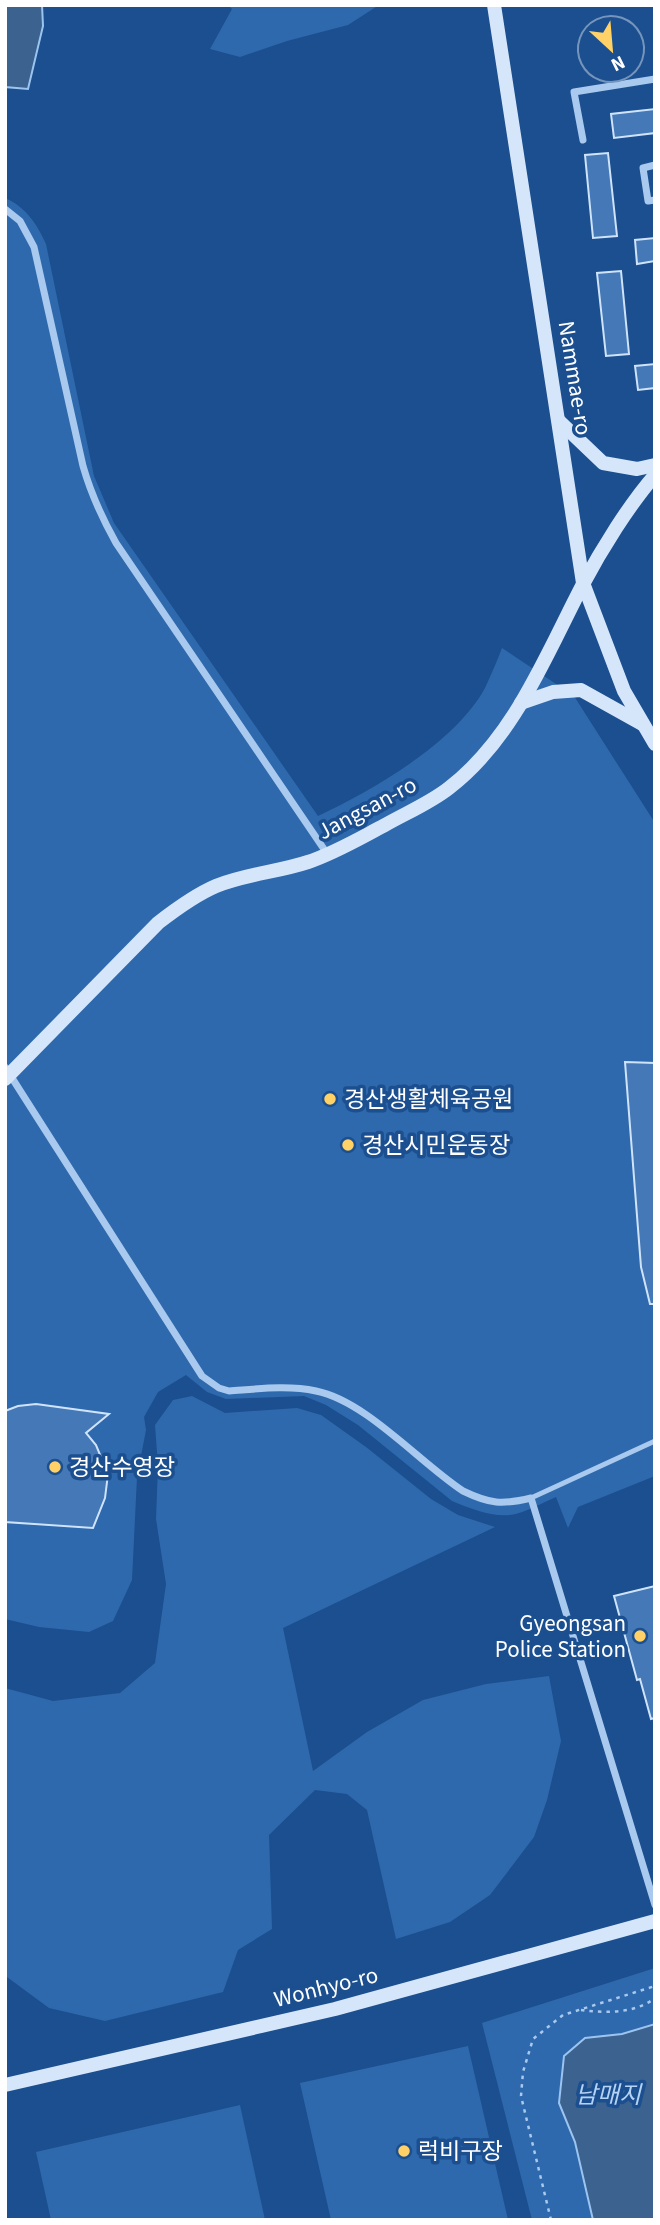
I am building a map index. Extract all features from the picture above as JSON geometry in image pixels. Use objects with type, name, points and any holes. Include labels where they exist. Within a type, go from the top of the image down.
[{"type":"street","name":"Nammae-ro","points":[[494,5],[583,583],[621,683],[655,744]]},
{"type":"street","points":[[583,140],[574,92],[655,79]]},
{"type":"street","points":[[655,165],[643,167],[648,201],[655,200]]},
{"type":"street","points":[[5,209],[20,221],[34,247],[83,466],[104,522],[328,855]]},
{"type":"street","points":[[558,421],[603,463],[637,469],[655,465]]},
{"type":"street","name":"Jangsan-ro","points":[[7,1073],[158,923],[176,909],[218,885],[307,863],[328,855],[447,790],[469,772],[489,750],[521,703],[540,671],[583,583],[636,499],[655,475]]},
{"type":"street","points":[[521,703],[553,692],[580,690],[642,724]]},
{"type":"street","points":[[7,1073],[202,1376],[219,1388],[229,1391],[297,1389],[329,1395],[356,1407],[463,1491],[477,1498],[504,1504],[530,1498],[655,1905]]},
{"type":"street","name":"Wonhyo-ro","points":[[5,2085],[335,2010],[655,1921]]},
{"type":"lane","points":[[530,1498],[655,1441]]},
{"type":"path","points":[[551,2220],[522,2096],[523,2072],[533,2039],[563,2015],[655,1986]]},
{"type":"path","points":[[579,2010],[624,2011],[649,2003],[655,1998]]},
{"type":"shaded area","points":[[228,5],[379,5],[348,25],[240,57],[210,49],[232,9]]},
{"type":"shaded area","name":"경산생활체육공원","points":[[5,198],[19,206],[30,217],[46,244],[94,476],[114,523],[318,816],[387,779],[454,728],[485,688],[502,648],[574,696],[655,823],[655,1476],[578,1507],[568,1528],[556,1497],[510,1515],[488,1513],[452,1501],[358,1425],[326,1405],[304,1396],[226,1399],[207,1392],[186,1375],[158,1392],[144,1417],[146,1430],[137,1477],[132,1580],[113,1621],[89,1632],[39,1627],[5,1619]]},
{"type":"shaded area","points":[[192,1396],[225,1413],[297,1408],[321,1415],[431,1499],[458,1515],[495,1527],[283,1628],[313,1771],[367,1732],[423,1700],[486,1684],[549,1676],[561,1741],[547,1800],[534,1837],[490,1895],[450,1922],[396,1939],[367,1810],[347,1794],[315,1790],[269,1835],[272,1929],[238,1950],[223,1992],[105,2021],[49,2008],[7,1977],[5,1688],[53,1701],[120,1693],[155,1663],[166,1584],[156,1519],[158,1466],[155,1425],[173,1400]]},
{"type":"shaded area","points":[[655,1968],[655,2220],[532,2220],[482,2023]]},
{"type":"shaded area","name":"럭비구장","points":[[468,2046],[508,2220],[331,2220],[300,2083]]},
{"type":"shaded area","points":[[240,2105],[265,2220],[51,2220],[36,2152]]},
{"type":"water","points":[[5,5],[42,5],[43,26],[28,89],[5,87]]},
{"type":"water","name":"남매지","points":[[655,2024],[655,2220],[593,2220],[575,2142],[559,2103],[564,2056],[585,2038],[622,2034]]},
{"type":"building","points":[[655,109],[655,133],[614,138],[611,114]]},
{"type":"building","points":[[608,153],[617,236],[593,238],[585,155]]},
{"type":"building","points":[[655,238],[655,261],[637,264],[635,240]]},
{"type":"building","points":[[621,271],[629,354],[606,356],[597,273]]},
{"type":"building","points":[[655,364],[655,388],[638,390],[635,366]]},
{"type":"building","points":[[625,1062],[655,1063],[655,1304],[650,1304],[641,1267]]},
{"type":"building","name":"경산수영장","points":[[36,1404],[109,1414],[86,1433],[96,1445],[108,1474],[105,1498],[93,1528],[5,1522],[5,1411]]},
{"type":"building","name":"Gyeongsan Police Station","points":[[655,1586],[655,1718],[651,1719],[640,1679],[637,1680],[614,1596]]},
{"type":"place","name":"경산생활체육공원","points":[[330,1099]]},
{"type":"place","name":"경산시민운동장","points":[[348,1145]]},
{"type":"place","name":"경산수영장","points":[[55,1467]]},
{"type":"place","name":"Gyeongsan Police Station","points":[[640,1636]]},
{"type":"place","name":"럭비구장","points":[[404,2151]]}]
